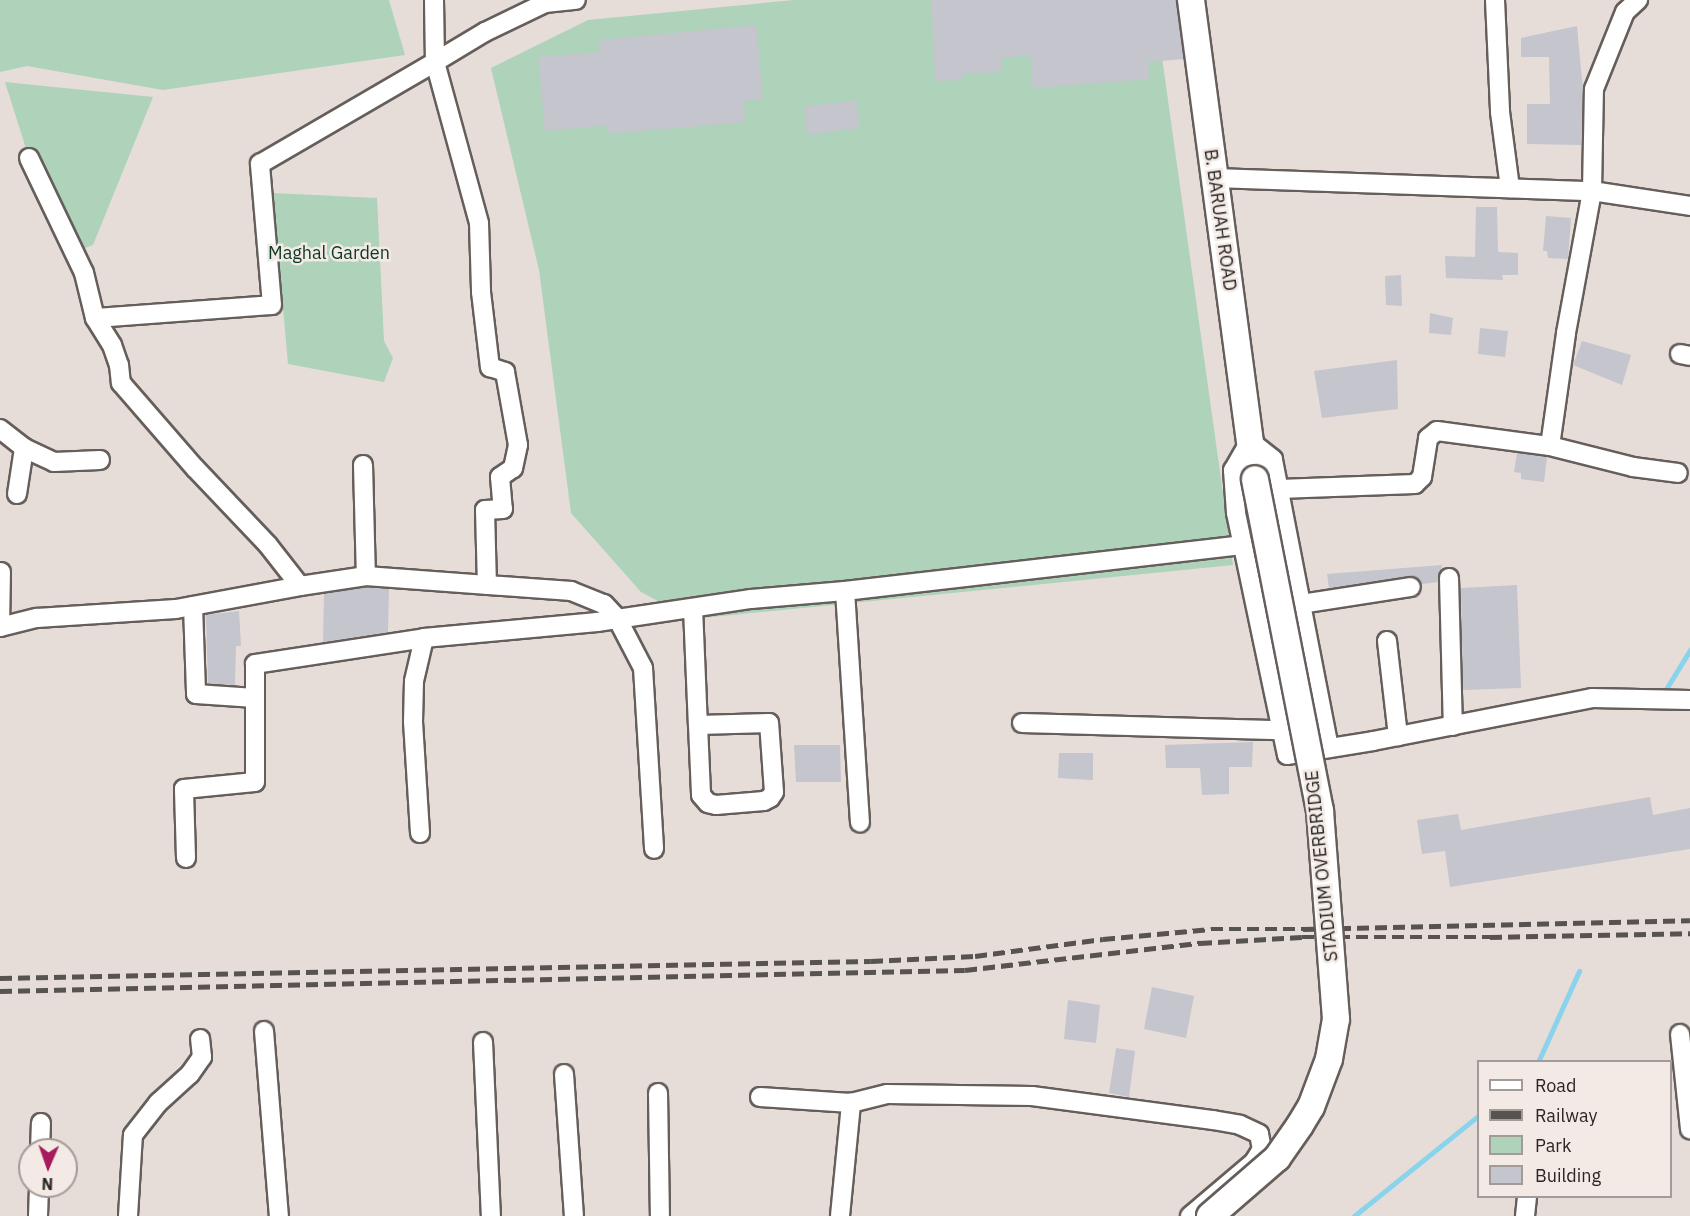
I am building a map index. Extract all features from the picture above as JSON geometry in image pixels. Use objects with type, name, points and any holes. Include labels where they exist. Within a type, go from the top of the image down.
[{"type":"main road","name":"B. BARUAH ROAD","points":[[1191,0],[1204,117],[1215,178],[1250,441]]},
{"type":"main road","name":"STADIUM OVERBRIDGE","points":[[1210,1216],[1276,1158],[1300,1125],[1311,1107],[1329,1059],[1336,1019],[1320,811],[1254,479],[1250,441]]},
{"type":"street","points":[[434,0],[435,62],[479,223],[481,292],[490,367],[506,372],[518,445],[513,468],[500,477],[503,509],[485,510],[487,585]]},
{"type":"street","points":[[95,318],[272,305],[260,164],[485,32],[545,3],[576,0]]},
{"type":"street","points":[[1495,0],[1500,112],[1510,188]]},
{"type":"street","points":[[1550,446],[1566,333],[1592,190],[1594,89],[1625,4]]},
{"type":"street","points":[[29,158],[84,273],[95,318],[112,345],[119,365],[121,383],[195,468],[268,545],[300,586]]},
{"type":"street","points":[[1215,178],[1592,190],[1690,206]]},
{"type":"street","points":[[0,429],[24,448],[54,462],[100,460]]},
{"type":"street","points":[[1279,489],[1415,484],[1422,477],[1428,438],[1437,431],[1550,446],[1633,467],[1678,473]]},
{"type":"street","points":[[1329,748],[1274,459],[1250,441],[1233,470],[1240,544],[1287,755],[1329,748],[1398,736],[1453,726],[1592,698],[1690,700]]},
{"type":"street","points":[[17,494],[24,448]]},
{"type":"street","points":[[363,465],[366,576]]},
{"type":"street","points":[[186,858],[184,789],[255,782],[255,664],[424,638],[617,618],[751,599],[845,591],[1240,544]]},
{"type":"street","points":[[1,572],[0,627],[37,618],[193,606],[366,576],[571,591],[604,604],[617,618],[643,668],[654,849]]},
{"type":"street","points":[[1449,578],[1453,726]]},
{"type":"street","points":[[1301,604],[1410,587]]},
{"type":"street","points":[[845,591],[860,823]]},
{"type":"street","points":[[193,606],[196,694],[255,698]]},
{"type":"street","points":[[693,608],[698,725],[701,795],[708,802],[716,805],[764,801],[770,798],[774,792],[769,723],[698,725]]},
{"type":"street","points":[[420,833],[413,722],[414,681],[424,638]]},
{"type":"street","points":[[1387,641],[1398,736]]},
{"type":"street","points":[[1022,723],[1280,730]]},
{"type":"street","points":[[264,1031],[279,1216]]},
{"type":"street","points":[[1680,1034],[1690,1129]]},
{"type":"street","points":[[129,1216],[133,1135],[159,1103],[190,1074],[201,1057],[200,1039]]},
{"type":"street","points":[[483,1042],[491,1216]]},
{"type":"street","points":[[564,1074],[574,1216]]},
{"type":"street","points":[[658,1094],[660,1216]]},
{"type":"street","points":[[760,1097],[851,1103],[887,1094],[1032,1096],[1213,1120],[1240,1125],[1259,1134],[1262,1149],[1254,1162],[1190,1216]]},
{"type":"street","points":[[840,1216],[851,1103]]},
{"type":"street","points":[[40,1138],[41,1123]]},
{"type":"street","points":[[38,1216],[39,1198]]},
{"type":"street","points":[[1526,1216],[1527,1198]]},
{"type":"green space","points":[[0,0],[389,0],[405,55],[163,90],[27,66],[0,72]]},
{"type":"green space","points":[[794,0],[1154,0],[1233,565],[692,619],[641,592],[571,513],[539,270],[491,68],[588,20]]},
{"type":"green space","points":[[5,82],[153,97],[93,245],[74,252],[29,158]]},
{"type":"green space","name":"Maghal Garden","points":[[273,193],[377,198],[384,341],[393,358],[384,382],[288,364]]},
{"type":"building","points":[[931,0],[1176,0],[1184,59],[1148,62],[1150,79],[1033,88],[1030,55],[1001,58],[1001,72],[962,74],[963,80],[935,81]]},
{"type":"building","points":[[756,25],[763,99],[744,101],[745,122],[609,134],[608,125],[545,131],[538,57],[600,52],[599,40]]},
{"type":"building","points":[[1577,26],[1583,90],[1582,145],[1527,144],[1527,104],[1550,104],[1549,57],[1521,57],[1521,38]]},
{"type":"building","points":[[857,100],[860,128],[807,135],[804,107]]},
{"type":"building","points":[[1476,207],[1497,207],[1498,252],[1518,253],[1518,275],[1502,275],[1503,280],[1446,278],[1445,256],[1475,257]]},
{"type":"building","points":[[1546,216],[1571,218],[1568,259],[1548,258],[1547,251],[1543,251]]},
{"type":"building","points":[[1401,275],[1402,306],[1386,305],[1385,276]]},
{"type":"building","points":[[1430,313],[1453,318],[1451,335],[1429,333]]},
{"type":"building","points":[[1480,328],[1508,331],[1505,357],[1478,354]]},
{"type":"building","points":[[1582,341],[1631,355],[1622,385],[1573,365]]},
{"type":"building","points":[[1397,360],[1398,409],[1322,418],[1314,371]]},
{"type":"building","points":[[1517,453],[1547,457],[1544,482],[1521,479],[1521,473],[1514,472]]},
{"type":"building","points":[[1442,565],[1438,582],[1422,584],[1416,577],[1409,576],[1329,588],[1327,574]]},
{"type":"building","points":[[1517,585],[1521,688],[1463,690],[1461,588]]},
{"type":"building","points":[[366,587],[389,589],[388,632],[323,642],[324,594]]},
{"type":"building","points":[[239,611],[241,646],[236,646],[235,685],[208,684],[206,615]]},
{"type":"building","points":[[1253,742],[1252,767],[1229,767],[1229,794],[1202,795],[1200,768],[1166,768],[1165,745]]},
{"type":"building","points":[[794,745],[840,745],[841,782],[796,782]]},
{"type":"building","points":[[1059,753],[1093,753],[1093,780],[1058,778]]},
{"type":"building","points":[[1650,797],[1653,815],[1690,808],[1690,849],[1450,887],[1445,851],[1422,854],[1417,820],[1458,814],[1461,830]]},
{"type":"building","points":[[1152,987],[1194,996],[1186,1038],[1144,1029]]},
{"type":"building","points":[[1068,1000],[1100,1005],[1096,1043],[1064,1039]]},
{"type":"building","points":[[1116,1048],[1135,1051],[1129,1097],[1109,1093]]},
{"type":"waterway","points":[[1663,694],[1690,650]]},
{"type":"waterway","points":[[1539,1060],[1579,971]]},
{"type":"waterway","points":[[1354,1216],[1477,1117]]},
{"type":"railway","points":[[0,978],[871,961],[975,956],[1103,939],[1211,929],[1690,920]]},
{"type":"railway","points":[[0,991],[965,970],[1200,943],[1302,937],[1490,937],[1690,933]]}]
